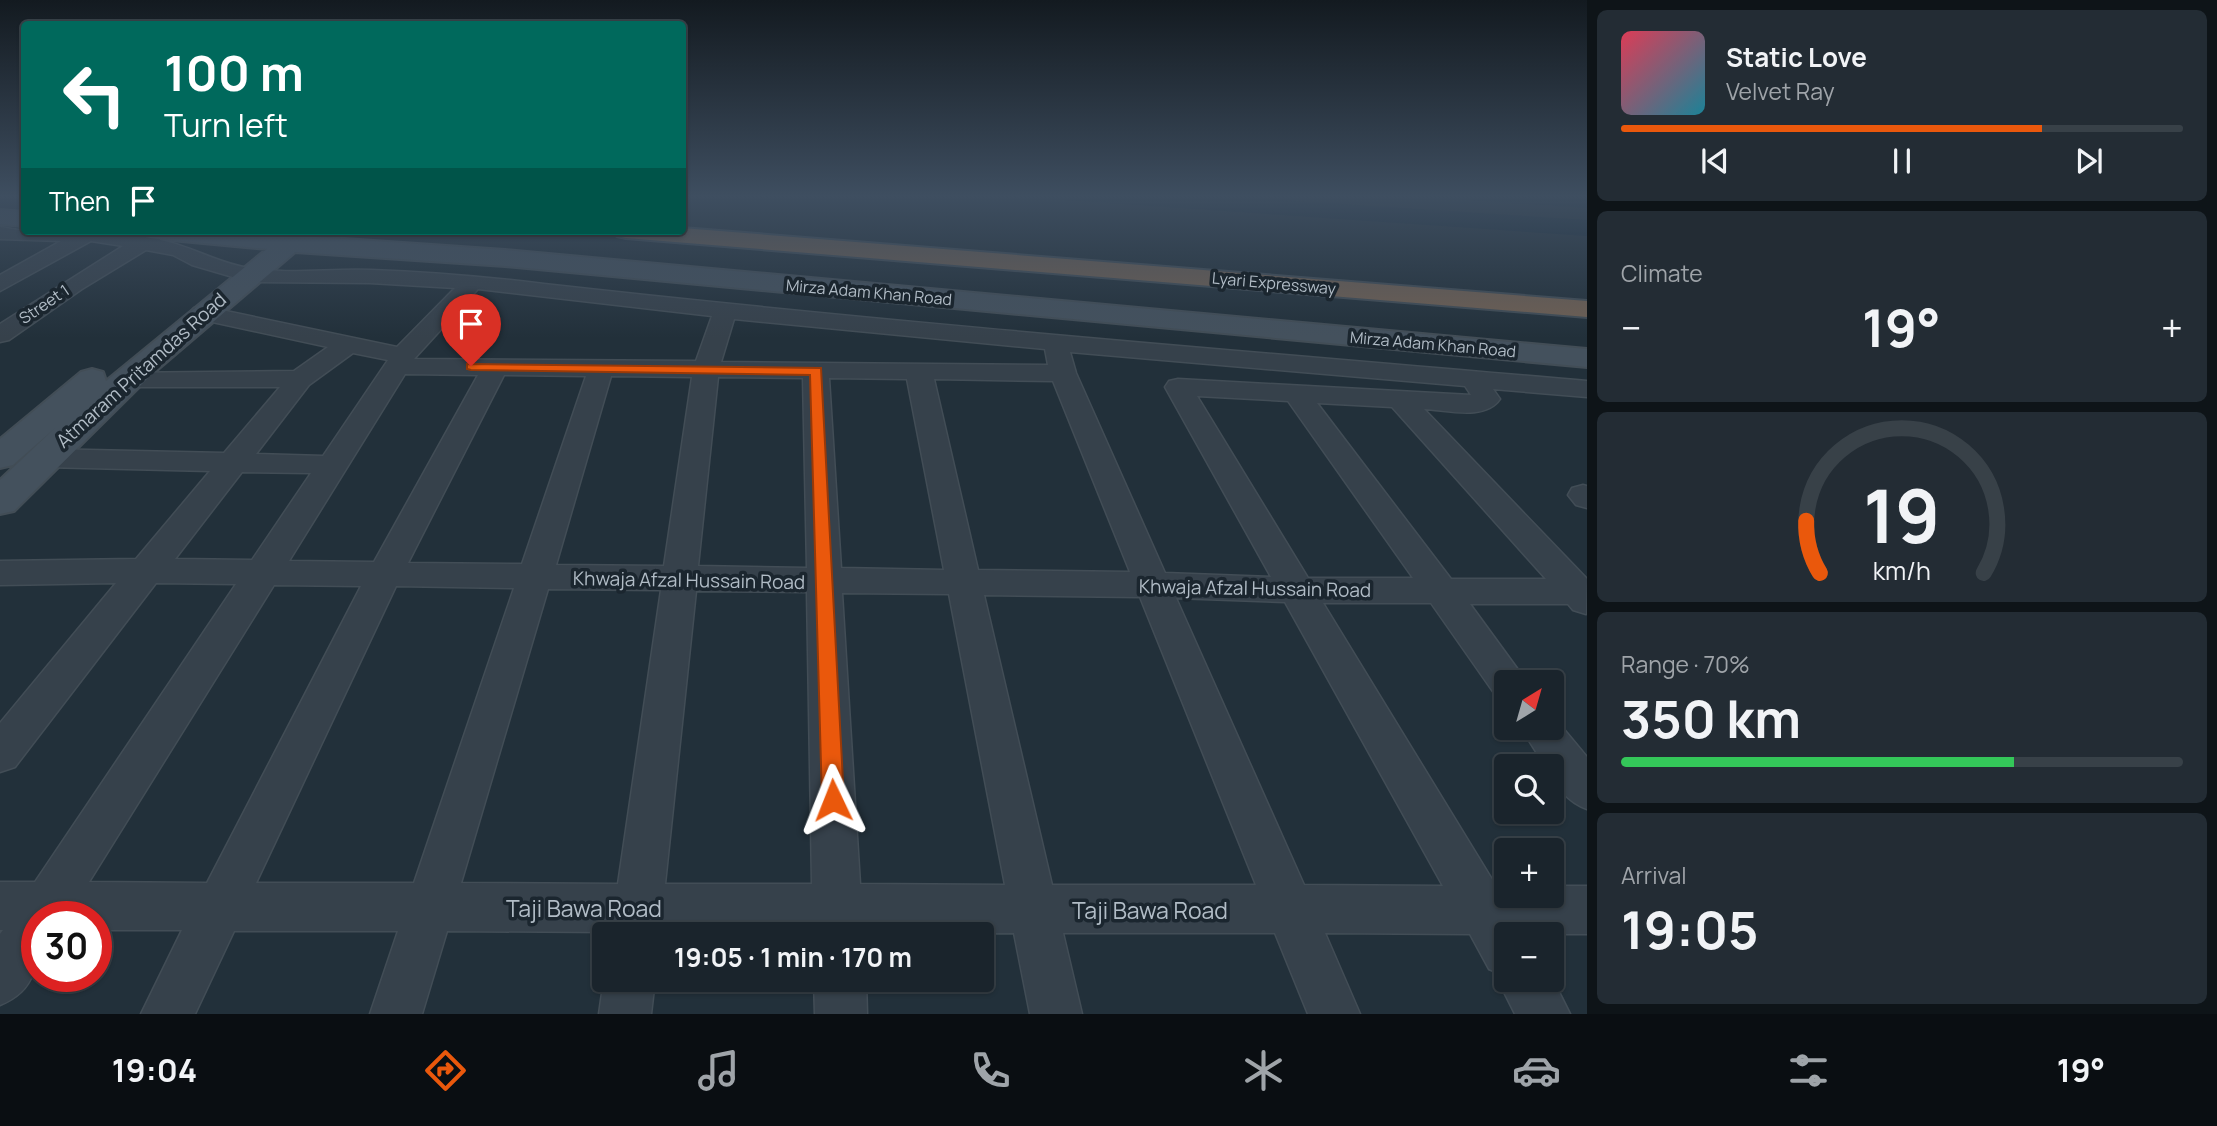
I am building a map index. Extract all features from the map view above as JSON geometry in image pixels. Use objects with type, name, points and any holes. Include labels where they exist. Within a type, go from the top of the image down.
[{"type":"highway","name":"Lyari Expressway","points":[[778,243],[1587,309]]},
{"type":"main road","name":"Atmaram Pritamdas Road","points":[[0,502],[127,379],[202,313],[236,271],[253,243]]},
{"type":"main road","name":"Mirza Adam Khan Road","points":[[281,243],[505,258],[1587,358]]},
{"type":"main road","name":"Atmaram Pritamdas Road","points":[[0,457],[236,271],[289,244]]},
{"type":"street","points":[[0,284],[73,243]]},
{"type":"street","name":"Street 1","points":[[0,335],[139,243]]},
{"type":"street","points":[[167,243],[236,271],[472,282],[724,311],[1060,358],[1472,378],[1576,388],[1587,405]]},
{"type":"street","points":[[50,901],[400,361],[472,282]]},
{"type":"street","points":[[637,921],[706,370],[724,311]]},
{"type":"street","points":[[202,313],[348,345],[400,361],[496,366],[919,372],[1060,358]]},
{"type":"street","points":[[0,754],[300,379],[348,345]]},
{"type":"street","points":[[1060,358],[1334,1014]]},
{"type":"street","points":[[167,1014],[383,577],[496,366]]},
{"type":"street","points":[[396,1014],[601,368]]},
{"type":"street","points":[[816,371],[837,922]]},
{"type":"street","points":[[919,372],[1056,1014]]},
{"type":"street","points":[[1472,378],[1487,399],[1479,404],[1178,387],[1494,930]]},
{"type":"street","points":[[127,379],[300,379]]},
{"type":"street","points":[[1296,393],[1499,670]]},
{"type":"street","points":[[1399,399],[1584,595]]},
{"type":"street","points":[[44,458],[332,466]]},
{"type":"street","name":"Khwaja Afzal Hussain Road","points":[[0,573],[148,571],[383,577],[1153,585],[1584,595]]},
{"type":"street","points":[[1550,740],[1587,790]]},
{"type":"street","name":"Taji Bawa Road","points":[[0,906],[21,911]]},
{"type":"street","name":"Taji Bawa Road","points":[[112,911],[220,906],[429,907],[637,921],[837,922],[1033,909],[1587,910]]},
{"type":"street","points":[[0,979],[21,946]]},
{"type":"street","points":[[625,1014],[628,992]]},
{"type":"street","points":[[840,992],[841,1014]]},
{"type":"street","points":[[1531,992],[1544,1014]]},
{"type":"route","points":[[471,366],[816,371],[833,800]]}]
